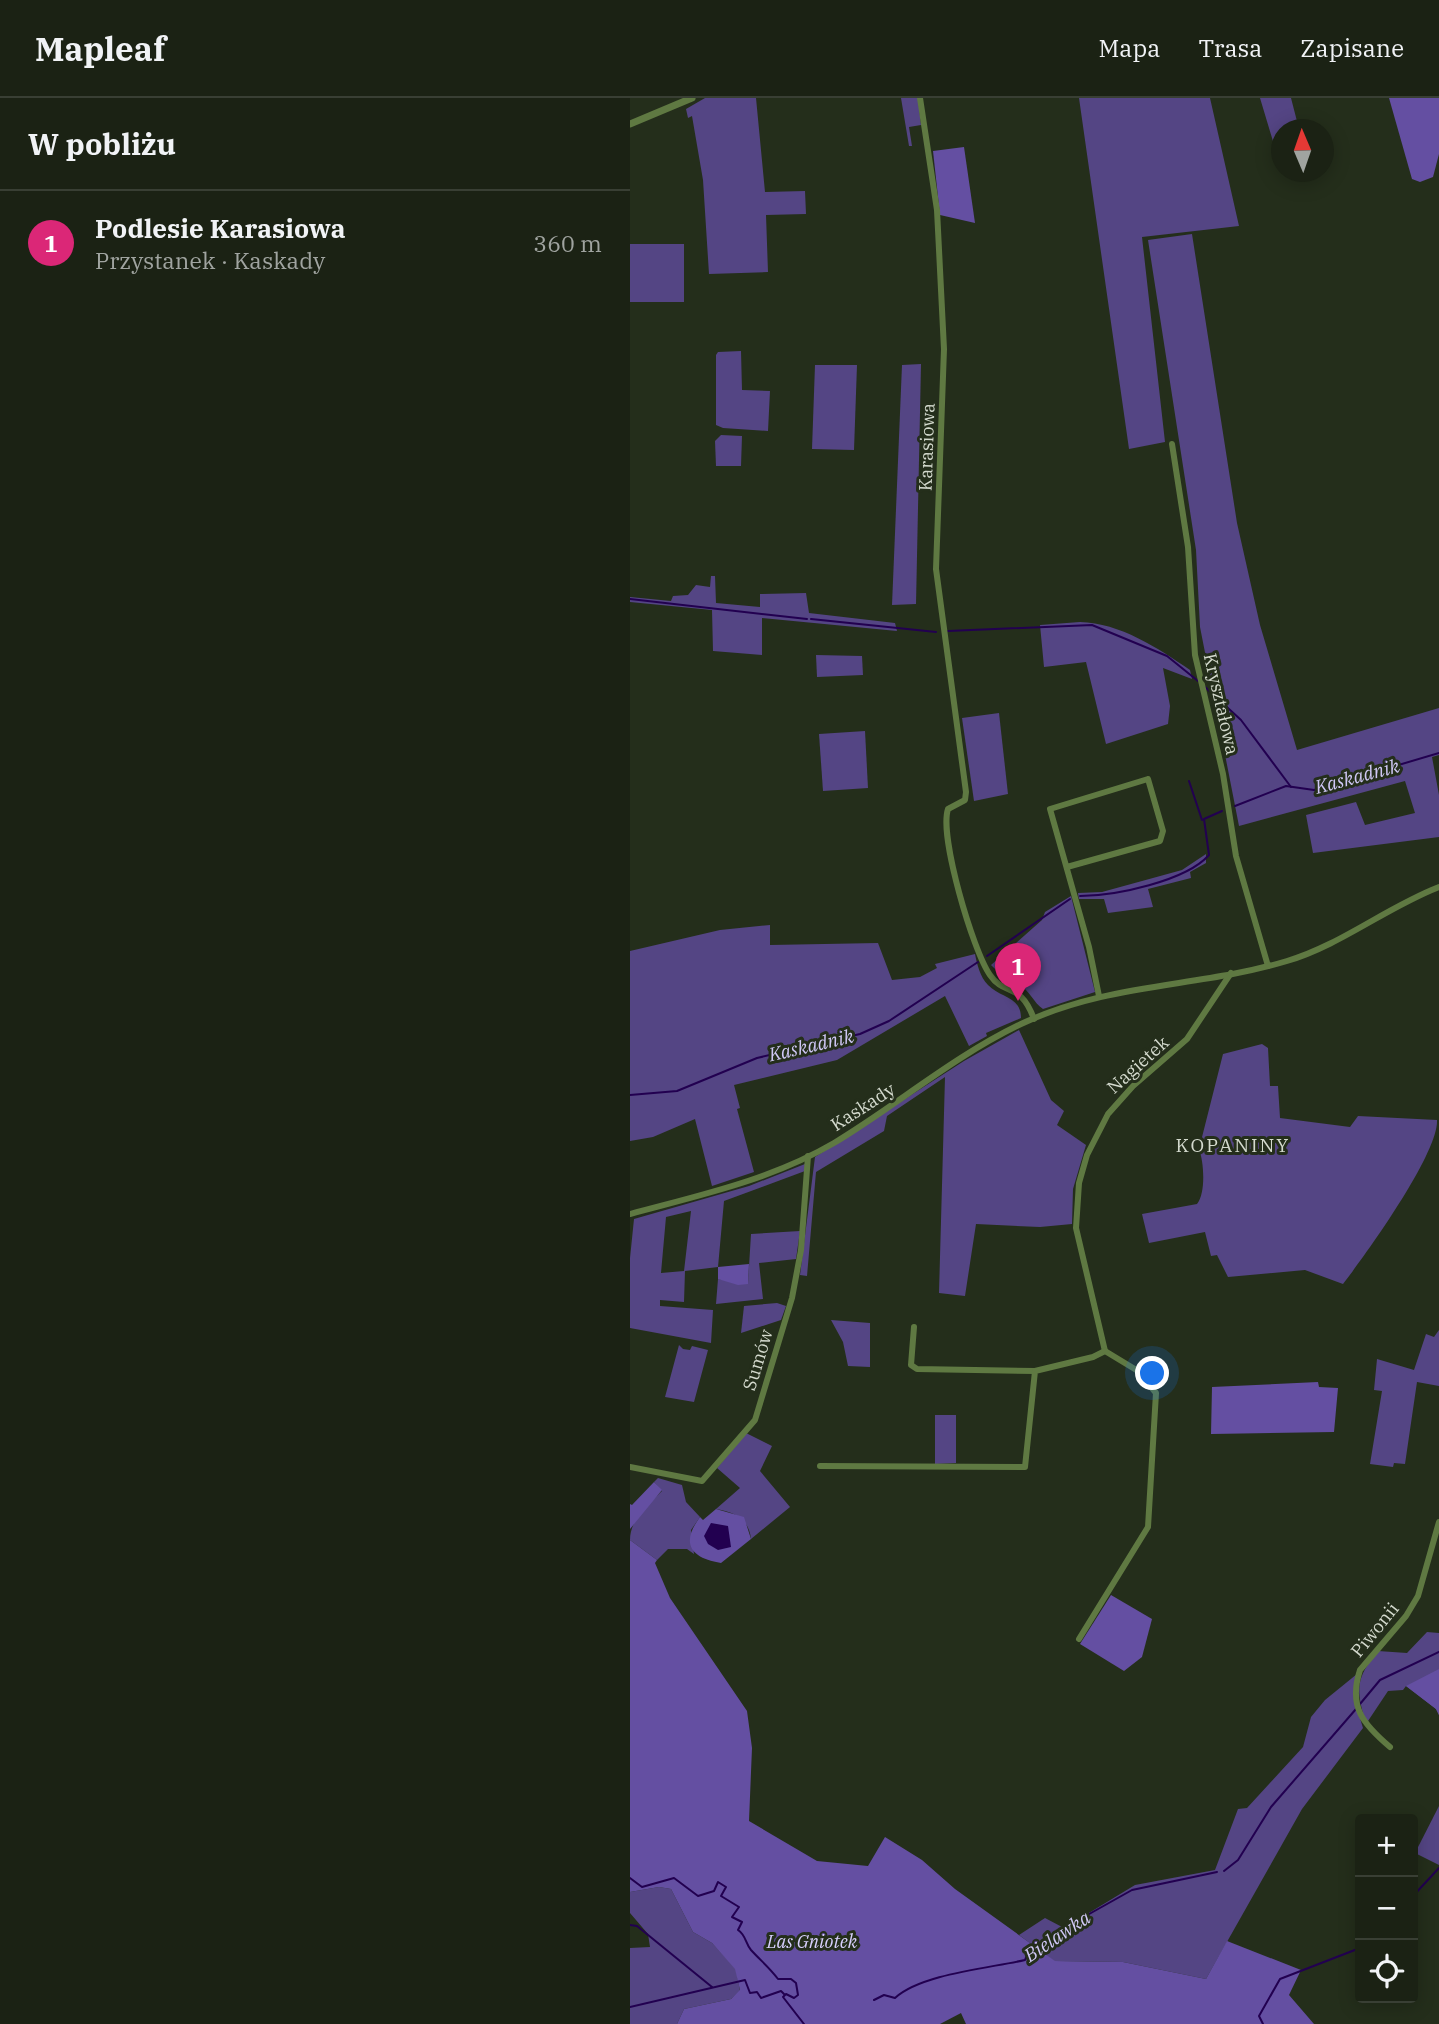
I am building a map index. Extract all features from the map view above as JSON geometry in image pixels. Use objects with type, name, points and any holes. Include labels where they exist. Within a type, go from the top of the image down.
[{"type":"street","points":[[630,124],[692,98]]},
{"type":"street","name":"Karasiowa","points":[[920,98],[937,210],[944,349],[936,569],[966,797],[950,807],[946,816],[956,884],[991,976],[1023,996],[1034,1019]]},
{"type":"street","name":"Kryształowa","points":[[1172,444],[1188,547],[1192,637],[1223,774],[1236,856],[1268,966]]},
{"type":"street","points":[[1066,867],[1160,841],[1163,831],[1148,779],[1050,809],[1098,996]]},
{"type":"street","name":"Kaskady","points":[[630,1214],[742,1184],[808,1156],[856,1129],[970,1052],[1034,1019],[1098,996],[1268,966],[1312,951],[1439,887]]},
{"type":"street","name":"Nagietek","points":[[1105,1350],[1076,1228],[1079,1183],[1087,1155],[1108,1114],[1133,1086],[1187,1040],[1232,973]]},
{"type":"street","name":"Sumów","points":[[630,1467],[702,1481],[755,1420],[792,1297],[801,1250],[808,1156]]},
{"type":"street","points":[[914,1327],[911,1365],[917,1369],[1035,1371],[1093,1357],[1105,1350],[1138,1371],[1156,1393],[1148,1527],[1079,1639]]},
{"type":"street","points":[[820,1466],[1025,1467],[1035,1371]]},
{"type":"street","name":"Piwonii","points":[[1390,1747],[1362,1721],[1357,1705],[1357,1680],[1360,1670],[1406,1616],[1418,1596],[1439,1522]]},
{"type":"shaded area","points":[[705,98],[756,98],[765,192],[805,191],[806,214],[766,215],[768,272],[709,274],[703,180],[692,116],[688,118],[686,109]]},
{"type":"shaded area","points":[[901,98],[918,98],[921,125],[909,127],[912,146],[909,146]]},
{"type":"shaded area","points":[[1079,98],[1210,98],[1239,226],[1142,237],[1165,442],[1129,449]]},
{"type":"shaded area","points":[[1260,98],[1291,98],[1296,119],[1271,119],[1271,135]]},
{"type":"shaded area","points":[[1192,234],[1237,523],[1260,625],[1297,750],[1439,708],[1439,755],[1432,757],[1439,795],[1439,837],[1313,853],[1306,815],[1356,802],[1365,825],[1415,813],[1405,781],[1239,826],[1200,627],[1196,550],[1148,240]]},
{"type":"shaded area","points":[[630,244],[684,244],[684,302],[630,302]]},
{"type":"shaded area","points":[[741,351],[742,390],[770,391],[768,431],[723,428],[716,425],[716,355],[718,352]]},
{"type":"shaded area","points":[[921,364],[916,604],[892,605],[902,365]]},
{"type":"shaded area","points":[[815,365],[857,365],[854,450],[812,449]]},
{"type":"shaded area","points":[[721,435],[742,436],[741,466],[716,466],[715,441]]},
{"type":"shaded area","points":[[711,576],[715,576],[716,603],[760,607],[760,594],[806,593],[809,613],[895,623],[897,631],[762,618],[762,655],[713,651],[712,610],[630,602],[630,597],[671,601],[673,596],[688,595],[696,585],[710,587]]},
{"type":"shaded area","points":[[1095,623],[1124,632],[1152,645],[1190,670],[1192,679],[1163,668],[1170,706],[1168,724],[1106,744],[1086,662],[1044,667],[1040,625]]},
{"type":"shaded area","points":[[816,655],[862,656],[863,675],[817,677]]},
{"type":"shaded area","points":[[999,713],[1008,794],[974,801],[962,718]]},
{"type":"shaded area","points":[[865,731],[868,788],[823,791],[819,734]]},
{"type":"shaded area","points":[[1206,854],[1206,863],[1190,872],[1191,878],[1148,889],[1153,907],[1108,913],[1104,899],[1079,899],[1078,893],[1102,892],[1182,870]]},
{"type":"shaded area","points":[[1071,896],[1095,992],[1043,1009],[1023,987],[991,965],[1042,920],[1045,912]]},
{"type":"shaded area","points":[[770,925],[770,945],[878,943],[892,980],[920,977],[937,968],[935,964],[975,954],[985,982],[1018,1005],[1021,1018],[986,1033],[987,1036],[969,1046],[945,996],[837,1060],[734,1085],[740,1108],[737,1109],[754,1172],[712,1186],[695,1119],[653,1137],[630,1141],[630,951],[720,930]]},
{"type":"shaded area","points":[[1019,1030],[1051,1100],[1064,1111],[1057,1125],[1086,1145],[1073,1189],[1072,1224],[1040,1227],[976,1224],[965,1296],[939,1293],[945,1077],[887,1116],[884,1131],[816,1172],[807,1276],[800,1275],[815,1157],[964,1061]]},
{"type":"shaded area","points":[[1262,1044],[1268,1048],[1270,1086],[1278,1086],[1280,1118],[1350,1127],[1358,1116],[1437,1120],[1426,1156],[1414,1179],[1383,1229],[1343,1284],[1305,1270],[1228,1277],[1217,1255],[1211,1256],[1205,1232],[1149,1243],[1142,1214],[1197,1204],[1200,1199],[1203,1177],[1199,1149],[1223,1054]]},
{"type":"shaded area","points":[[805,1164],[805,1171],[724,1201],[718,1267],[685,1271],[684,1302],[660,1300],[660,1306],[713,1310],[711,1343],[630,1328],[630,1258],[634,1219],[749,1186]],"holes":[[[691,1211],[684,1271],[661,1273],[666,1217]]]},
{"type":"shaded area","points":[[800,1231],[796,1259],[759,1263],[763,1299],[716,1304],[718,1279],[748,1283],[751,1234]]},
{"type":"shaded area","points":[[777,1303],[786,1306],[781,1320],[741,1333],[744,1306]]},
{"type":"shaded area","points":[[831,1320],[870,1323],[870,1367],[848,1366],[843,1342]]},
{"type":"shaded area","points":[[1439,1330],[1439,1386],[1417,1382],[1405,1464],[1394,1463],[1393,1467],[1370,1464],[1382,1391],[1374,1390],[1377,1359],[1414,1370],[1426,1334],[1434,1337]]},
{"type":"shaded area","points":[[679,1345],[683,1349],[690,1350],[692,1346],[708,1350],[694,1402],[665,1397]]},
{"type":"shaded area","points":[[935,1415],[956,1415],[956,1463],[935,1464]]},
{"type":"shaded area","points":[[746,1433],[772,1446],[760,1471],[790,1507],[751,1539],[747,1526],[740,1518],[716,1509],[740,1488],[717,1468]]},
{"type":"shaded area","points":[[658,1478],[682,1485],[686,1502],[700,1517],[691,1530],[694,1554],[687,1549],[668,1549],[657,1560],[630,1540],[636,1519],[662,1491],[654,1482]]},
{"type":"shaded area","points":[[711,1523],[728,1526],[731,1547],[718,1550],[708,1544],[704,1536]]},
{"type":"shaded area","points":[[1427,1632],[1439,1633],[1439,1715],[1436,1709],[1406,1686],[1403,1690],[1388,1691],[1366,1724],[1359,1693],[1361,1677],[1370,1661],[1378,1651],[1407,1653]]},
{"type":"shaded area","points":[[1357,1674],[1355,1702],[1363,1728],[1302,1809],[1206,1979],[1123,1962],[1054,1961],[1019,1935],[1045,1918],[1064,1928],[1135,1885],[1215,1870],[1238,1809],[1247,1808],[1303,1747],[1311,1717],[1325,1700]]},
{"type":"shaded area","points":[[1439,1806],[1439,1865],[1418,1854],[1418,1847]]},
{"type":"shaded area","points":[[659,1887],[671,1889],[693,1932],[712,1943],[736,1969],[740,1991],[731,1999],[684,2009],[677,2024],[630,2024],[630,1948],[650,1947],[648,1934],[630,1913],[630,1892]]},
{"type":"green space","points":[[1389,98],[1439,98],[1439,154],[1433,177],[1420,182],[1412,179]]},
{"type":"green space","points":[[964,147],[975,223],[940,215],[933,151]]},
{"type":"green space","points":[[749,1264],[748,1284],[738,1285],[718,1279],[718,1267]]},
{"type":"green space","points":[[1318,1382],[1319,1387],[1338,1388],[1334,1432],[1211,1434],[1212,1387]]},
{"type":"green space","points":[[654,1482],[662,1490],[630,1529],[630,1504]]},
{"type":"green space","points":[[716,1509],[744,1517],[751,1539],[721,1563],[702,1558],[690,1542],[700,1517],[703,1520]]},
{"type":"green space","name":"Las Gniotek","points":[[630,1540],[657,1560],[655,1563],[670,1598],[747,1711],[752,1748],[749,1821],[817,1861],[868,1866],[885,1837],[922,1860],[955,1889],[1055,1961],[1123,1962],[1206,1979],[1227,1941],[1301,1970],[1289,1995],[1314,2024],[966,2024],[961,2013],[940,2024],[677,2024],[684,2009],[731,1999],[740,1990],[735,1969],[712,1943],[693,1932],[671,1889],[659,1887],[630,1892]]},
{"type":"green space","points":[[1111,1595],[1152,1619],[1142,1657],[1124,1671],[1080,1644]]},
{"type":"green space","points":[[1439,1669],[1439,1715],[1436,1709],[1406,1686]]},
{"type":"waterway","points":[[630,599],[807,619]]},
{"type":"waterway","points":[[811,619],[936,632]]},
{"type":"waterway","points":[[948,631],[1092,625],[1167,656],[1198,681]]},
{"type":"waterway","points":[[1205,687],[1241,720],[1291,787]]},
{"type":"waterway","name":"Kaskadnik","points":[[1235,806],[1286,786],[1314,790],[1439,753]]},
{"type":"waterway","points":[[1189,781],[1202,820]]},
{"type":"waterway","name":"Kaskadnik","points":[[1080,896],[1149,885],[1198,864],[1209,855],[1204,819],[1222,811]]},
{"type":"waterway","name":"Kaskadnik","points":[[987,956],[1070,899]]},
{"type":"waterway","name":"Kaskadnik","points":[[630,1095],[677,1091],[757,1058],[860,1034],[889,1021],[978,962]]},
{"type":"waterway","name":"Bielawka","points":[[1360,1704],[1380,1680],[1439,1652]]},
{"type":"waterway","name":"Bielawka","points":[[1224,1871],[1238,1860],[1271,1807],[1356,1709]]},
{"type":"waterway","points":[[1418,1891],[1439,1868]]},
{"type":"waterway","name":"Bielawka","points":[[874,2000],[884,1995],[895,1998],[921,1983],[938,1978],[1025,1960],[1028,1952],[1036,1951],[1066,1927],[1132,1890],[1217,1872]]},
{"type":"waterway","name":"Bielawka","points":[[630,1878],[642,1887],[674,1878],[698,1896],[714,1891],[718,1882],[726,1887],[721,1896],[739,1907],[732,1917],[742,1922],[738,1930],[749,1947],[778,1979],[791,1979],[796,1983],[798,1995],[794,1998],[786,1994],[783,1997],[804,2024]]},
{"type":"waterway","points":[[630,1925],[637,1926],[712,1987]]},
{"type":"waterway","points":[[1263,2024],[1259,2016],[1280,1979],[1355,1950]]},
{"type":"waterway","points":[[630,2007],[745,1980],[750,1993],[757,1992],[761,1998],[781,1991],[784,1994]]},
{"type":"place","name":"Podlesie Karasiowa","points":[[1018,1001]]},
{"type":"district","name":"KOPANINY","points":[[1233,1145]]}]
